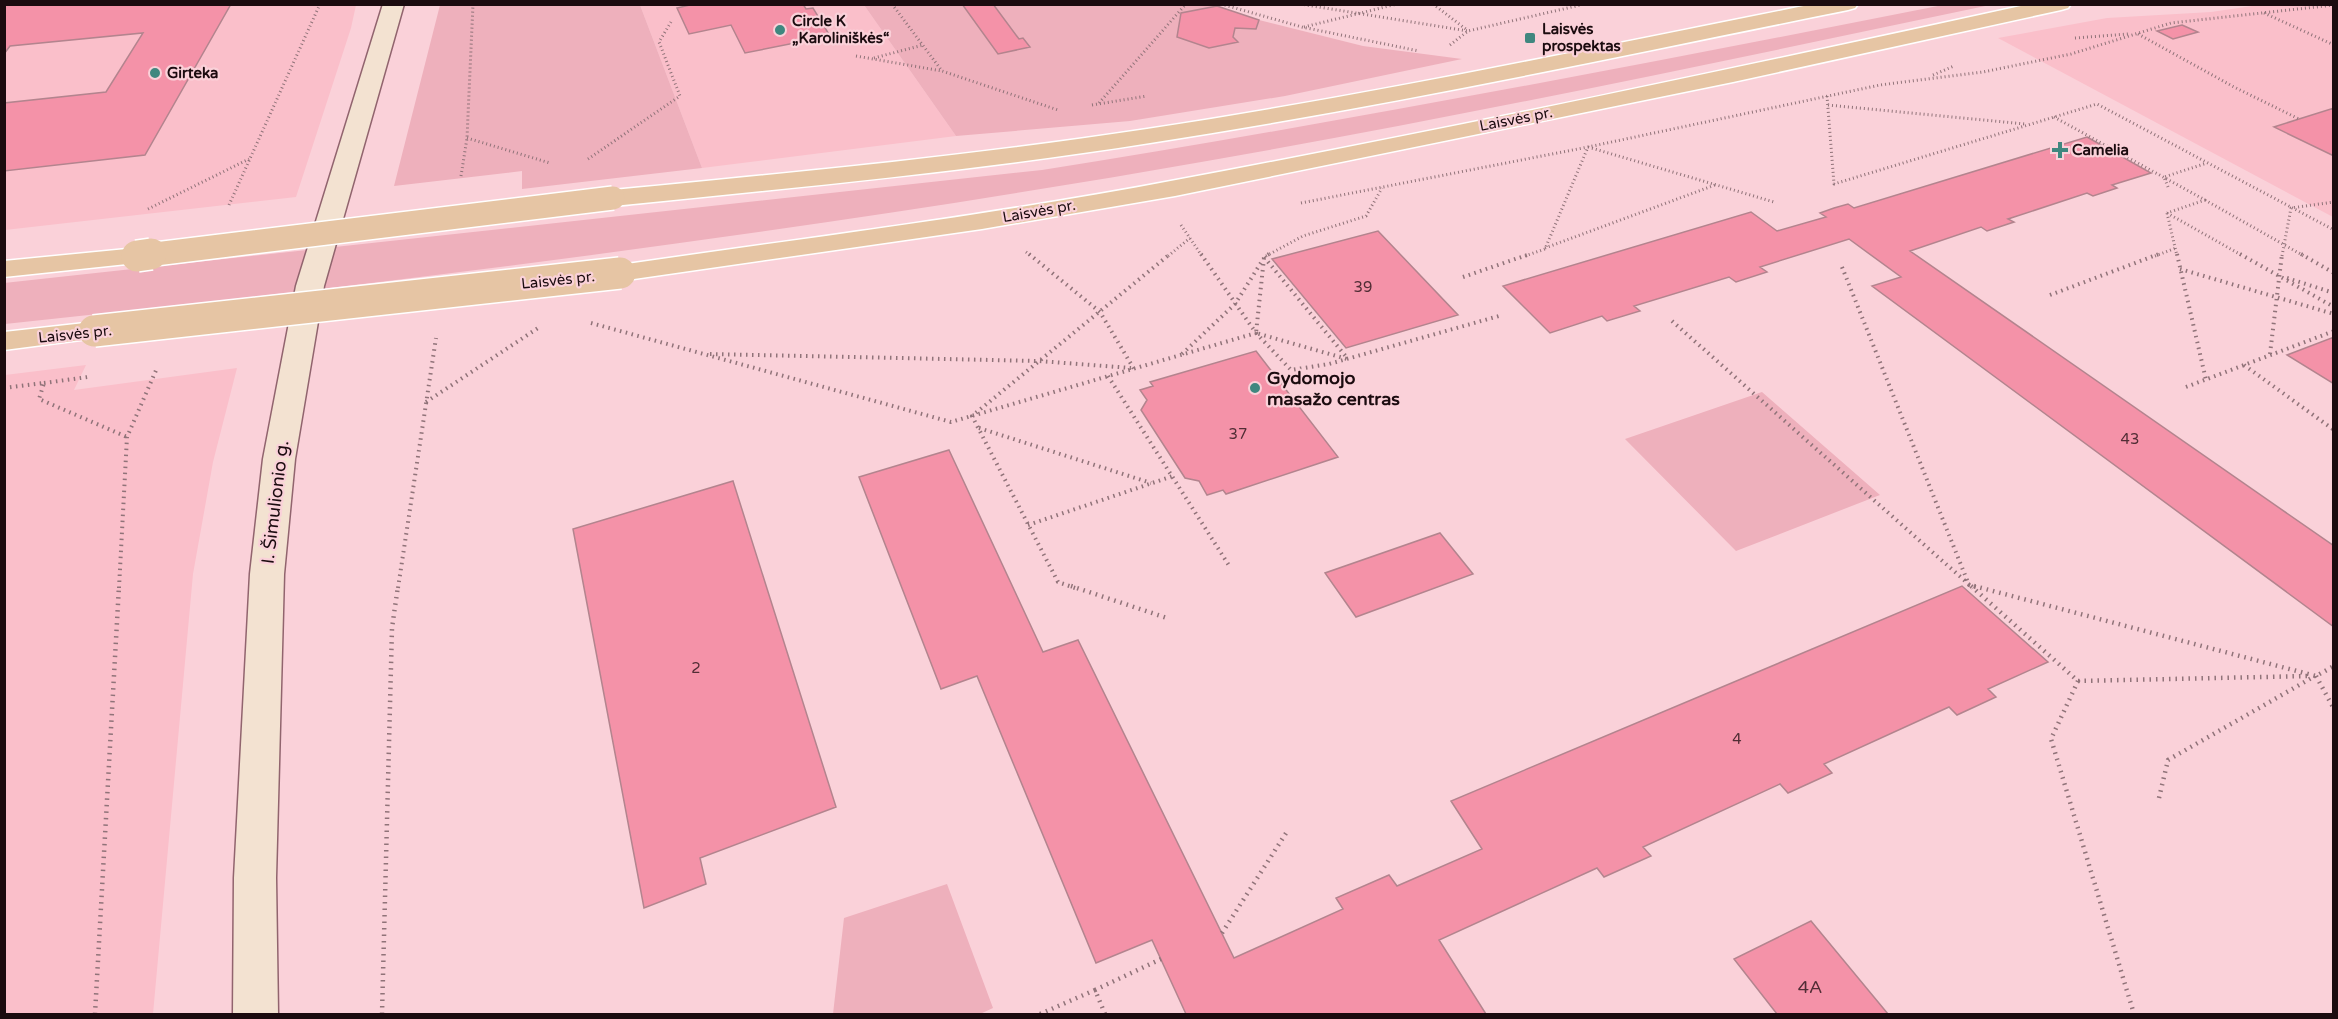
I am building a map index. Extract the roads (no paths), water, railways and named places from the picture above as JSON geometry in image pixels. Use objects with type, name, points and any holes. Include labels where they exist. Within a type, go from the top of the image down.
[{"type":"main road","points":[[4,269],[137,256],[613,198],[809,178],[1146,137],[1304,111],[1848,4]]},
{"type":"main road","name":"Laisvės pr.","points":[[4,341],[620,273],[970,223],[1175,188],[1722,77],[2061,4]]},
{"type":"street","name":"I. Šimulionio g.","points":[[255,1014],[255,878],[267,574],[279,459],[310,286],[394,4]]},
{"type":"place","name":"Circle K „Karoliniškės“","points":[[780,30]]},
{"type":"place","name":"Laisvės prospektas","points":[[1530,38]]},
{"type":"place","name":"Girteka","points":[[155,73]]},
{"type":"place","name":"Camelia","points":[[2060,150]]},
{"type":"place","name":"Gydomojo masažo centras","points":[[1255,388]]}]
